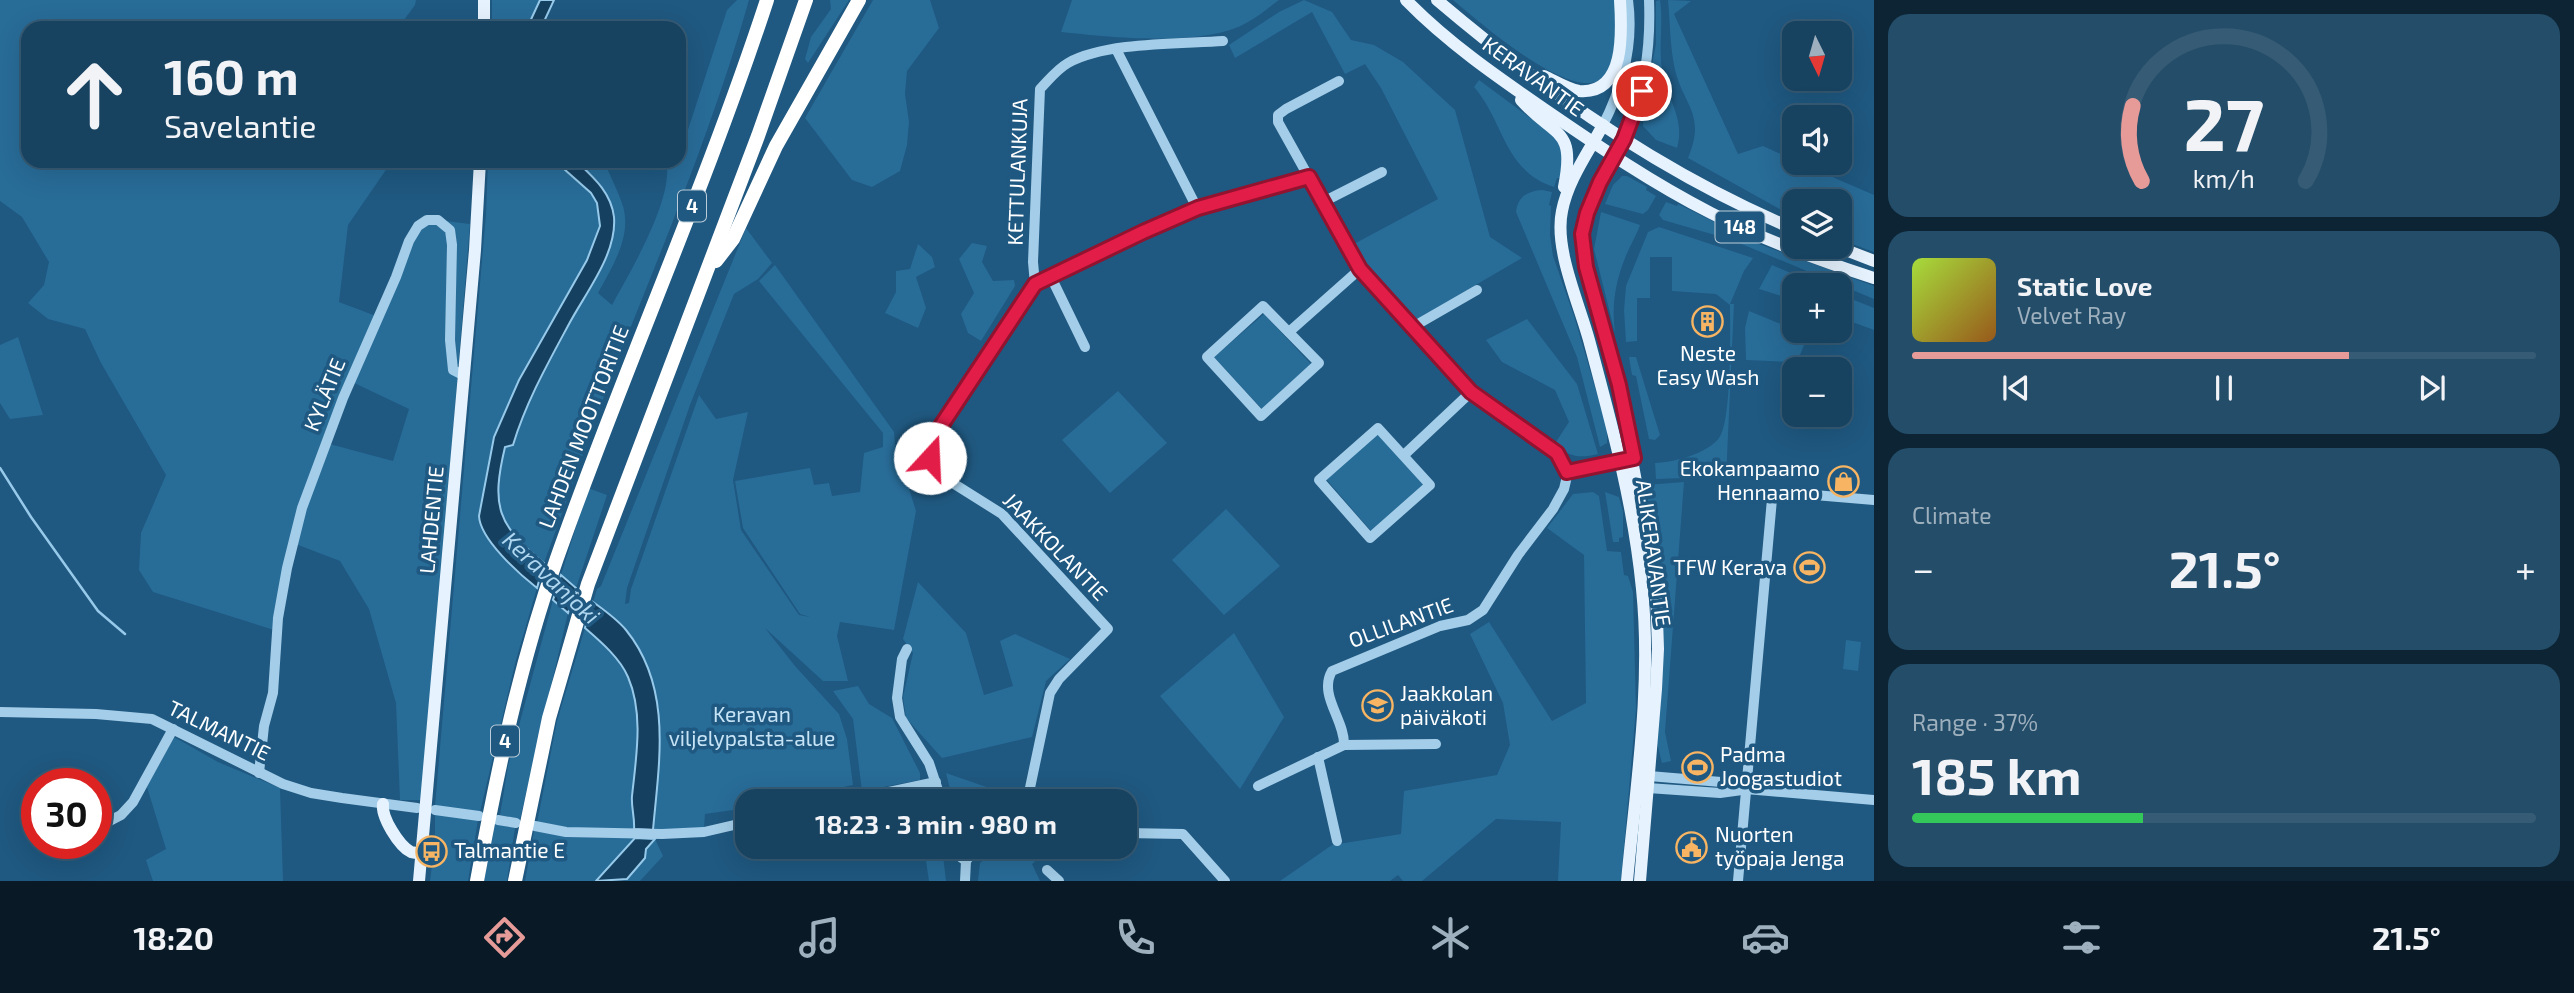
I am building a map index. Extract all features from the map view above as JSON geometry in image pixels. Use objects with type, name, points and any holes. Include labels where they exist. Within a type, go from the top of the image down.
[{"type":"highway","points":[[745,67],[758,0]]},
{"type":"highway","name":"LAHDEN MOOTTORITIE","points":[[477,881],[512,709],[556,559],[745,67],[767,0]]},
{"type":"highway","name":"4","points":[[515,881],[549,718],[573,628],[707,273],[806,0]]},
{"type":"highway","points":[[707,273],[733,239],[776,146],[859,0]]},
{"type":"main road","points":[[484,0],[484,21]]},
{"type":"main road","name":"KERAVANTIE","points":[[1406,0],[1430,23],[1504,82],[1593,143],[1711,214],[1766,239],[1874,278]]},
{"type":"main road","name":"KERAVANTIE","points":[[1437,0],[1518,63],[1624,139],[1708,188],[1782,223]]},
{"type":"main road","points":[[1518,63],[1571,89],[1592,90],[1604,85],[1613,73],[1620,50],[1620,0]]},
{"type":"main road","points":[[1504,82],[1529,109],[1557,130],[1568,147],[1561,212]]},
{"type":"main road","name":"ALIKERAVANTIE","points":[[1603,125],[1568,191],[1561,212],[1564,255],[1620,462],[1635,536],[1642,590],[1646,649],[1645,781],[1640,881]]},
{"type":"main road","name":"ALIKERAVANTIE","points":[[1624,139],[1600,182],[1587,213],[1582,234],[1586,267],[1619,385],[1656,589],[1658,649],[1645,781],[1627,881]]},
{"type":"main road","name":"LAHDENTIE","points":[[419,881],[475,250],[480,168]]},
{"type":"main road","points":[[1852,252],[1874,261]]},
{"type":"main road","points":[[383,804],[383,814],[401,843],[409,851],[422,853]]},
{"type":"street","name":"ALIKERAVANTIE","points":[[1603,125],[1615,101],[1626,66],[1628,0]]},
{"type":"street","name":"ALIKERAVANTIE","points":[[1624,139],[1642,91],[1648,60],[1649,0]]},
{"type":"street","name":"KETTULANKUJA","points":[[1035,284],[1033,262],[1040,89],[1056,71],[1091,53],[1223,41]]},
{"type":"street","points":[[1116,49],[1198,208]]},
{"type":"street","points":[[1339,81],[1286,108],[1278,116],[1278,122],[1360,269],[1471,392],[1557,453],[1567,472],[1634,458]]},
{"type":"street","points":[[1323,202],[1382,173]]},
{"type":"street","points":[[1035,284],[1198,208],[1309,177]]},
{"type":"street","name":"KYLÄTIE","points":[[259,773],[264,726],[273,693],[278,618],[302,508],[343,398],[409,241],[418,226],[427,220],[438,220],[450,230],[450,340],[453,370],[463,375]]},
{"type":"street","points":[[1289,331],[1360,269]]},
{"type":"street","points":[[1051,277],[1085,347]]},
{"type":"street","name":"JAAKKOLANTIE","points":[[1030,789],[1050,693],[1059,679],[1108,629],[1002,514],[940,475],[934,468],[929,450],[931,441],[1035,284]]},
{"type":"street","points":[[1411,328],[1477,290]]},
{"type":"street","points":[[1263,306],[1289,331],[1318,363],[1261,416],[1208,357],[1263,306]]},
{"type":"street","points":[[1404,455],[1471,392]]},
{"type":"street","points":[[1378,428],[1404,455],[1430,485],[1370,538],[1320,480],[1378,428]]},
{"type":"street","name":"OLLILANTIE","points":[[1344,746],[1345,735],[1327,689],[1326,680],[1332,671],[1425,632],[1468,620],[1483,610],[1518,555],[1553,509],[1564,489],[1567,472]]},
{"type":"street","points":[[1738,881],[1772,499],[1779,492],[1874,500]]},
{"type":"street","points":[[907,649],[902,659],[897,698],[900,717],[929,764],[938,789]]},
{"type":"street","name":"TALMANTIE","points":[[0,712],[152,719],[259,773],[311,793],[417,808]]},
{"type":"street","points":[[112,820],[121,815],[133,802],[173,729]]},
{"type":"street","points":[[1258,786],[1344,746],[1436,744]]},
{"type":"street","points":[[1318,757],[1338,841]]},
{"type":"street","points":[[1645,781],[1720,793],[1746,789],[1874,800]]},
{"type":"street","points":[[903,789],[936,782]]},
{"type":"street","points":[[435,810],[479,816]]},
{"type":"street","points":[[498,820],[516,823]]},
{"type":"street","points":[[535,827],[566,832],[662,834],[704,832],[735,825]]},
{"type":"street","points":[[1137,833],[1183,834],[1225,881]]},
{"type":"street","points":[[963,859],[966,861],[965,881]]},
{"type":"street","points":[[1047,870],[1059,881]]},
{"type":"green space","points":[[0,0],[416,0],[403,21],[21,21],[21,168],[387,168],[348,225],[339,302],[376,316],[299,507],[274,630],[153,592],[139,570],[141,533],[166,475],[101,363],[85,329],[48,319],[28,303],[44,285],[49,262],[22,217],[0,201]]},
{"type":"green space","points":[[492,0],[540,0],[530,21],[492,21]]},
{"type":"green space","points":[[737,0],[749,0],[708,127],[606,391],[544,563],[528,550],[507,525],[499,500],[499,485],[505,447],[514,445],[521,418],[605,257],[599,182],[584,168],[607,168],[623,206],[623,240],[598,293],[612,305],[658,214],[664,194],[666,168],[686,168],[686,136],[727,10]]},
{"type":"green space","points":[[830,0],[849,0],[808,63],[805,59],[811,37],[831,9]]},
{"type":"green space","points":[[873,0],[930,0],[939,28],[907,71],[905,94],[909,122],[907,145],[900,171],[872,187],[852,180],[805,118]]},
{"type":"green space","points":[[1072,0],[1279,0],[1252,20],[1230,30],[1183,38],[1156,39],[1061,32]]},
{"type":"green space","points":[[1304,0],[1332,12],[1351,40],[1374,45],[1403,62],[1455,110],[1490,237],[1522,258],[1414,321],[1370,275],[1352,245],[1438,199],[1381,88],[1365,64],[1345,74],[1312,12],[1235,58],[1229,45],[1279,12]]},
{"type":"green space","points":[[1453,0],[1615,0],[1617,38],[1611,66],[1607,74],[1594,83],[1575,81],[1552,72],[1505,42]]},
{"type":"green space","points":[[1660,0],[1662,69],[1678,121],[1677,148],[1656,140],[1643,126],[1644,106],[1656,44],[1656,1]]},
{"type":"green space","points":[[1668,0],[1691,1],[1674,14],[1738,154],[1763,146],[1782,155],[1782,175],[1828,175],[1874,195],[1874,252],[1852,244],[1852,189],[1782,189],[1782,210],[1688,158],[1695,130],[1694,119],[1678,79],[1671,41]]},
{"type":"green space","points":[[1479,80],[1556,137],[1563,154],[1560,178],[1557,178],[1554,187],[1537,179],[1514,157],[1474,87]]},
{"type":"green space","points":[[488,168],[563,168],[591,193],[597,203],[600,226],[587,260],[519,380],[494,437],[480,524],[496,550],[537,588],[516,660],[480,812],[435,806]]},
{"type":"green space","points":[[1622,176],[1647,187],[1646,190],[1656,196],[1643,214],[1605,204],[1613,185]]},
{"type":"green space","points":[[1542,190],[1552,192],[1549,205],[1553,256],[1607,428],[1607,443],[1600,447],[1577,357],[1516,212],[1524,195]]},
{"type":"green space","points":[[1666,202],[1677,206],[1678,204],[1782,252],[1782,259],[1800,259],[1838,273],[1811,273],[1732,240],[1663,220],[1659,215]]},
{"type":"green space","points":[[1601,212],[1640,225],[1618,281],[1614,301],[1615,333],[1594,249]]},
{"type":"green space","points":[[438,220],[470,224],[423,800],[400,800],[396,703],[369,609],[340,561],[293,543],[326,443],[393,461],[409,409],[350,381],[418,226]]},
{"type":"green space","points":[[1659,227],[1753,258],[1744,271],[1730,304],[1734,304],[1726,479],[1656,479],[1655,463],[1690,456],[1706,449],[1719,438],[1726,413],[1730,353],[1730,305],[1716,294],[1672,291],[1672,257],[1650,257],[1650,298],[1637,298],[1637,341],[1626,342],[1626,286],[1648,232]]},
{"type":"green space","name":"Keravan viljelypalsta-alue","points":[[746,228],[772,263],[758,279],[734,294],[690,405],[627,588],[625,604],[629,603],[631,589],[699,395],[716,419],[748,412],[733,480],[741,530],[799,615],[810,617],[800,614],[743,528],[735,481],[810,468],[814,485],[829,483],[832,496],[860,492],[864,453],[883,447],[883,433],[759,281],[775,265],[894,432],[895,444],[916,511],[894,630],[840,622],[837,636],[848,681],[823,681],[765,628],[839,714],[847,739],[853,785],[834,789],[735,789],[735,810],[705,814],[704,828],[653,830],[660,740],[659,708],[627,631],[593,602],[597,589],[601,586]]},
{"type":"green space","points":[[972,243],[987,246],[982,262],[993,281],[1014,280],[1015,286],[981,341],[968,333],[961,314],[974,293],[959,259]]},
{"type":"green space","points":[[918,244],[932,257],[935,267],[916,277],[926,308],[918,328],[885,313],[896,292],[896,271],[910,269]]},
{"type":"green space","points":[[1772,265],[1790,273],[1782,273],[1782,296],[1759,289]]},
{"type":"green space","points":[[1852,278],[1874,286],[1874,299],[1852,290]]},
{"type":"green space","points":[[1852,299],[1874,308],[1874,330],[1852,322]]},
{"type":"green space","points":[[1749,311],[1782,324],[1782,343],[1805,343],[1798,357],[1782,357],[1782,362],[1746,360],[1745,328]]},
{"type":"green space","points":[[1264,314],[1311,364],[1262,409],[1214,357]]},
{"type":"green space","points":[[1527,319],[1577,384],[1598,454],[1574,456],[1554,445],[1569,422],[1555,390],[1502,362],[1486,340]]},
{"type":"green space","points":[[18,337],[43,415],[10,419],[0,403],[0,345]]},
{"type":"green space","points":[[1629,357],[1636,357],[1660,435],[1655,440],[1649,439],[1636,376],[1632,375]]},
{"type":"green space","points":[[1118,391],[1167,443],[1110,493],[1062,440]]},
{"type":"green space","points":[[1377,433],[1425,486],[1372,532],[1326,479]]},
{"type":"green space","points":[[1684,482],[1665,732],[1671,761],[1662,763],[1657,743],[1660,590],[1646,485]]},
{"type":"green space","points":[[588,488],[607,495],[576,588],[561,575]]},
{"type":"green space","points":[[1593,492],[1599,496],[1607,551],[1621,552],[1624,575],[1628,576],[1633,592],[1636,709],[1621,881],[1558,881],[1561,822],[1496,819],[1422,881],[1403,881],[1398,875],[1390,881],[1280,881],[1332,845],[1401,834],[1404,791],[1497,775],[1510,745],[1503,703],[1470,634],[1489,622],[1552,721],[1586,703],[1584,555],[1547,528],[1573,494]]},
{"type":"green space","points":[[1605,492],[1619,497],[1623,512],[1623,537],[1619,538],[1619,542],[1613,542]]},
{"type":"green space","points":[[1226,509],[1280,566],[1224,615],[1172,560]]},
{"type":"green space","points":[[918,582],[966,633],[984,695],[1013,686],[1000,641],[1015,634],[1070,659],[1046,681],[1032,737],[942,758],[906,718],[903,697],[913,653],[903,639]]},
{"type":"green space","points":[[553,600],[568,613],[520,819],[500,815],[508,766]]},
{"type":"green space","points":[[585,628],[620,663],[633,691],[638,736],[632,800],[634,829],[570,828],[537,823],[557,721]]},
{"type":"green space","points":[[1234,633],[1284,717],[1240,789],[1160,696]]},
{"type":"green space","points":[[1846,640],[1861,642],[1858,671],[1843,669]]},
{"type":"green space","points":[[858,686],[869,704],[892,718],[920,773],[920,780],[862,789],[853,719],[833,691]]},
{"type":"green space","points":[[174,737],[218,762],[280,788],[283,881],[153,881],[146,860],[166,849],[147,787]]},
{"type":"green space","points":[[946,773],[992,789],[950,789]]},
{"type":"green space","points":[[435,813],[478,820],[468,881],[430,881]]},
{"type":"green space","points":[[495,824],[515,828],[507,881],[484,881]]},
{"type":"green space","points":[[534,831],[581,837],[635,838],[596,881],[525,881]]},
{"type":"green space","points":[[655,839],[663,856],[640,881],[625,881],[645,858],[646,849]]},
{"type":"green space","points":[[926,859],[943,859],[946,881],[929,881]]},
{"type":"green space","points":[[985,859],[1037,859],[1032,864],[1040,881],[978,881],[980,863]]},
{"type":"shaded area","points":[[540,0],[554,0],[544,21],[530,21]]},
{"type":"shaded area","points":[[563,168],[584,168],[600,186],[612,208],[614,231],[606,259],[538,383],[513,445],[505,447],[501,467],[499,500],[507,525],[528,550],[544,563],[537,588],[493,545],[481,525],[479,516],[494,437],[519,380],[587,260],[600,226],[597,203],[591,193]]},
{"type":"shaded area","points":[[561,575],[576,588],[568,613],[553,600]]},
{"type":"shaded area","points":[[593,602],[626,630],[641,652],[651,676],[659,726],[653,830],[634,829],[632,800],[638,736],[636,706],[628,677],[620,663],[585,628]]},
{"type":"shaded area","points":[[635,838],[655,839],[646,849],[645,858],[627,879],[596,881]]},
{"type":"waterway","points":[[0,468],[31,517],[98,611],[125,634]]},
{"type":"place","name":"Neste Easy Wash","points":[[1708,322]]},
{"type":"place","name":"Ekokampaamo Hennaamo","points":[[1843,481]]},
{"type":"place","name":"TFW Kerava","points":[[1810,568]]},
{"type":"place","name":"Jaakkolan päiväkoti","points":[[1377,706]]},
{"type":"place","name":"Padma Joogastudiot","points":[[1697,767]]},
{"type":"place","name":"Nuorten työpaja Jenga","points":[[1692,847]]},
{"type":"place","name":"Talmantie E","points":[[431,851]]},
{"type":"route","points":[[930,458],[931,441],[1035,284],[1198,208],[1309,177],[1360,269],[1471,392],[1557,453],[1567,472],[1634,458],[1619,385],[1586,267],[1582,234],[1587,213],[1600,182],[1624,139],[1642,91]]},
{"type":"water label","name":"Keravanjoki","points":[[551,578]]}]
